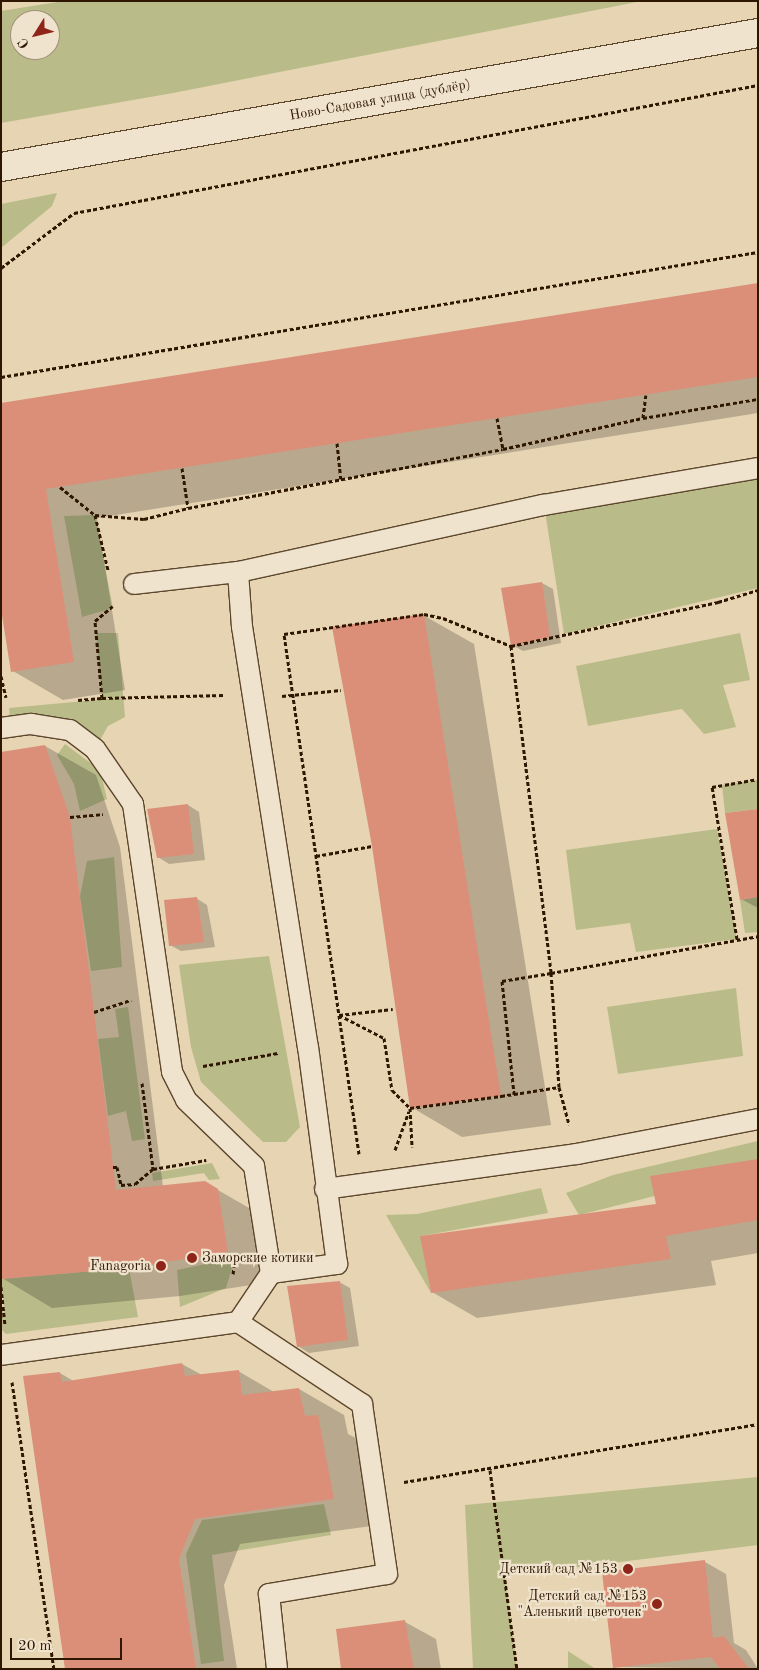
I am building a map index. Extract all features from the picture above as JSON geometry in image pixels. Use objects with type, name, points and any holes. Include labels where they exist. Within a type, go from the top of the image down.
[{"type":"street","name":"Ново-Садовая улица (дублёр)","points":[[1,167],[758,33]]},
{"type":"lane","points":[[134,584],[238,572],[544,505],[758,468]]},
{"type":"lane","points":[[238,572],[242,626],[308,1048],[325,1189],[337,1264],[271,1273]]},
{"type":"lane","points":[[1,728],[30,724],[70,730],[95,749],[132,804],[172,1072],[186,1100],[254,1166],[271,1273],[238,1322]]},
{"type":"lane","points":[[325,1189],[577,1154],[758,1119]]},
{"type":"lane","points":[[5,1354],[238,1322],[362,1404],[376,1485],[388,1574],[269,1594],[277,1669]]},
{"type":"path","points":[[1,268],[74,213],[758,85]]},
{"type":"path","points":[[1,377],[758,252]]},
{"type":"path","points":[[643,418],[646,394]]},
{"type":"path","points":[[60,487],[95,515],[144,519],[188,508],[503,448],[643,418],[758,399]]},
{"type":"path","points":[[497,418],[503,448]]},
{"type":"path","points":[[337,444],[341,479]]},
{"type":"path","points":[[182,468],[188,508]]},
{"type":"path","points":[[95,515],[109,580]]},
{"type":"path","points":[[363,1183],[284,634],[424,614],[443,618],[511,646],[718,602],[758,590]]},
{"type":"path","points":[[102,698],[95,621],[114,608],[112,599]]},
{"type":"path","points":[[410,1108],[559,1087],[551,973],[511,646]]},
{"type":"path","points":[[1,676],[7,700]]},
{"type":"path","points":[[74,701],[102,698],[254,694],[293,696],[341,690]]},
{"type":"path","points":[[737,939],[712,787],[758,779]]},
{"type":"path","points":[[70,817],[107,814]]},
{"type":"path","points":[[316,856],[372,846]]},
{"type":"path","points":[[514,1094],[502,981],[758,936]]},
{"type":"path","points":[[94,1012],[132,1000]]},
{"type":"path","points":[[142,1079],[308,1048],[338,1015],[394,1009]]},
{"type":"path","points":[[338,1015],[384,1038],[392,1090],[410,1108]]},
{"type":"path","points":[[384,1181],[410,1108]]},
{"type":"path","points":[[113,1167],[117,1167],[120,1185],[134,1184],[153,1169],[215,1158]]},
{"type":"path","points":[[232,1276],[236,1250]]},
{"type":"path","points":[[1,1287],[5,1354],[54,1669]]},
{"type":"path","points":[[376,1485],[490,1470],[758,1424]]},
{"type":"path","points":[[490,1470],[517,1669]]},
{"type":"green space","points":[[64,1],[642,1],[173,93],[1,123],[1,11]]},
{"type":"green space","points":[[57,193],[52,206],[1,248],[1,204]]},
{"type":"green space","points":[[758,471],[758,588],[564,634],[544,505]]},
{"type":"green space","points":[[95,515],[113,608],[82,617],[64,516]]},
{"type":"green space","points":[[96,633],[118,633],[125,717],[108,726],[95,749],[46,726],[11,727],[9,708],[117,698],[102,698]]},
{"type":"green space","points":[[740,633],[750,680],[723,685],[736,727],[704,734],[682,709],[588,726],[576,666]]},
{"type":"green space","points":[[65,744],[100,770],[107,799],[80,811],[74,784],[57,755]]},
{"type":"green space","points":[[758,780],[758,809],[725,813],[722,785]]},
{"type":"green space","points":[[717,829],[737,939],[636,952],[630,923],[576,930],[566,850]]},
{"type":"green space","points":[[114,857],[122,967],[91,971],[80,896],[87,861]]},
{"type":"green space","points":[[758,897],[758,932],[745,933],[740,900]]},
{"type":"green space","points":[[269,956],[300,1127],[286,1142],[263,1142],[201,1082],[191,1047],[179,965]]},
{"type":"green space","points":[[736,988],[743,1056],[618,1074],[607,1007]]},
{"type":"green space","points":[[128,1007],[145,1139],[132,1141],[126,1111],[108,1116],[98,1039],[119,1037],[115,1009]]},
{"type":"green space","points":[[758,1141],[758,1170],[579,1215],[566,1193],[613,1175]]},
{"type":"green space","points":[[212,1163],[220,1179],[209,1180],[204,1173],[153,1181],[152,1173]]},
{"type":"green space","points":[[541,1188],[548,1213],[421,1236],[431,1293],[386,1215],[417,1214]]},
{"type":"green space","points":[[235,1258],[226,1288],[180,1307],[177,1270]]},
{"type":"green space","points":[[129,1268],[138,1317],[6,1334],[1,1329],[1,1302],[5,1319],[1,1279]]},
{"type":"green space","points":[[758,1477],[758,1545],[505,1576],[517,1669],[473,1669],[465,1505]]},
{"type":"green space","points":[[324,1504],[331,1535],[212,1555],[224,1661],[201,1664],[186,1554],[202,1520]]},
{"type":"green space","points":[[568,1651],[594,1668],[594,1669],[568,1669]]},
{"type":"building","points":[[758,283],[758,377],[46,489],[74,662],[11,672],[1,609],[1,403]]},
{"type":"building","points":[[542,582],[550,637],[511,646],[501,588]]},
{"type":"building","points":[[424,614],[501,1096],[410,1108],[372,846],[332,627]]},
{"type":"building","points":[[45,745],[70,817],[116,1190],[205,1181],[218,1189],[228,1252],[129,1268],[1,1279],[1,752]]},
{"type":"building","points":[[188,804],[194,854],[157,858],[147,809]]},
{"type":"building","points":[[758,809],[758,897],[740,900],[725,813]]},
{"type":"building","points":[[197,897],[204,942],[169,946],[164,900]]},
{"type":"building","points":[[758,1159],[758,1220],[666,1236],[671,1259],[431,1293],[420,1236],[656,1204],[650,1176]]},
{"type":"building","points":[[340,1281],[348,1340],[297,1347],[287,1286]]},
{"type":"building","points":[[182,1363],[185,1376],[239,1370],[242,1395],[299,1388],[305,1416],[318,1415],[334,1499],[195,1519],[179,1559],[196,1669],[65,1669],[23,1376],[60,1372],[62,1382]]},
{"type":"building","name":"Детский сад №153 \"Аленький цветочек\"","points":[[705,1560],[713,1638],[724,1636],[749,1669],[720,1669],[711,1657],[613,1668],[602,1572]]},
{"type":"building","points":[[405,1620],[414,1669],[341,1669],[336,1629]]},
{"type":"place","name":"Заморские котики","points":[[192,1258]]},
{"type":"place","name":"Fanagoria","points":[[161,1266]]},
{"type":"place","name":"Детский сад №153","points":[[628,1569]]},
{"type":"place","name":"Детский сад №153 \"Аленький цветочек\"","points":[[657,1604]]}]
